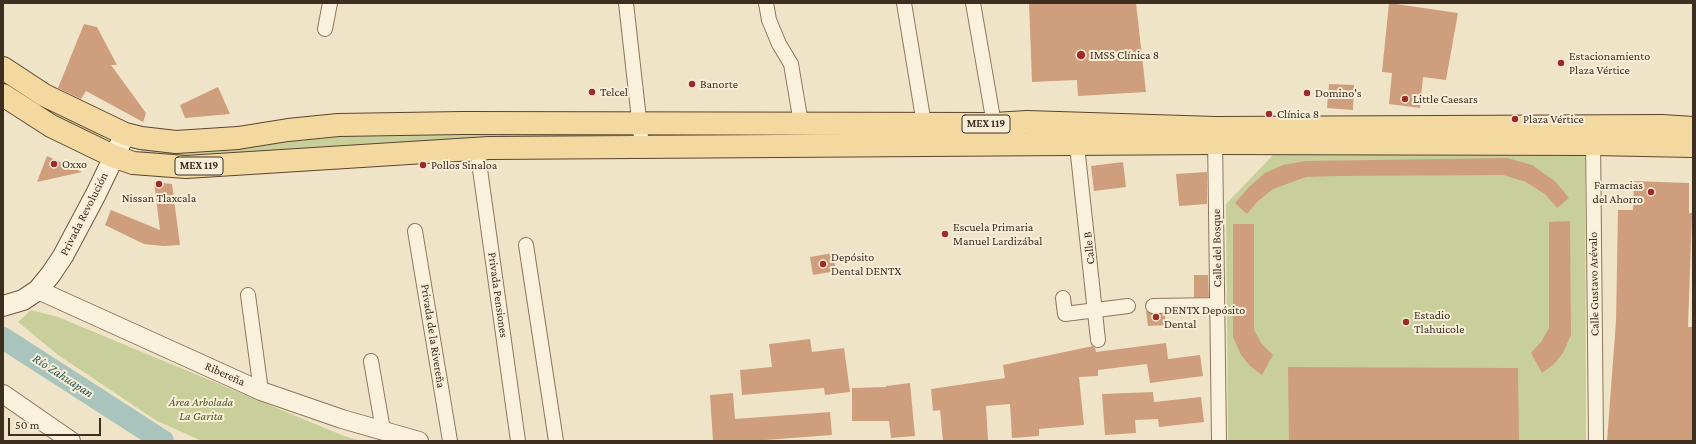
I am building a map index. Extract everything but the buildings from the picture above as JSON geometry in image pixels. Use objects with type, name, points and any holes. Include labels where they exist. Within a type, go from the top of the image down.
[{"type":"main road","name":"MEX 119","points":[[3,68],[44,95],[125,134],[141,138],[176,142],[238,138],[346,125],[640,123],[994,124],[1026,122],[1077,138]]},
{"type":"main road","name":"MEX 119","points":[[3,95],[50,126],[113,156],[133,163],[186,167],[477,148],[872,146],[1077,138],[1215,135],[1592,135],[1693,146]]},
{"type":"main road","name":"MEX 119","points":[[1592,135],[1662,126],[1693,128]]},
{"type":"main road","name":"Privada Revolución","points":[[38,290],[63,256],[96,194],[113,156],[125,134]]},
{"type":"main road","points":[[3,306],[23,300],[38,290]]},
{"type":"street","points":[[325,29],[330,3]]},
{"type":"street","points":[[626,3],[642,146]]},
{"type":"street","points":[[766,3],[769,20],[779,44],[791,64],[801,123]]},
{"type":"street","points":[[904,3],[924,124]]},
{"type":"street","points":[[973,3],[994,124]]},
{"type":"street","name":"Calle del Bosque","points":[[1215,135],[1219,441]]},
{"type":"street","name":"Calle Gustavo Arévalo","points":[[1592,135],[1596,441]]},
{"type":"street","name":"Calle B","points":[[1077,138],[1098,340]]},
{"type":"street","name":"Privada Pensiones","points":[[477,148],[518,441]]},
{"type":"street","name":"Privada de la Rivereña","points":[[416,231],[450,441]]},
{"type":"street","points":[[526,245],[556,441]]},
{"type":"street","name":"Ribereña","points":[[38,290],[261,391],[342,419],[419,441]]},
{"type":"street","points":[[248,295],[261,391]]},
{"type":"street","points":[[1063,298],[1065,314],[1128,306]]},
{"type":"street","points":[[1153,306],[1218,304]]},
{"type":"street","points":[[371,361],[383,430]]},
{"type":"street","points":[[3,394],[71,441]]},
{"type":"green space","points":[[3,75],[103,132],[102,142],[3,89]]},
{"type":"green space","points":[[619,128],[619,142],[187,163],[141,156],[141,147],[235,150],[330,133]]},
{"type":"green space","name":"Estadio Tlahuicole","points":[[1585,153],[1586,441],[1228,441],[1226,204],[1273,155]]},
{"type":"green space","name":"Área Arbolada La Garita","points":[[31,310],[58,317],[344,436],[361,441],[202,441],[157,421],[58,355],[18,322]]},
{"type":"waterway","name":"Río Zahuapan","points":[[3,338],[163,441]]},
{"type":"place","name":"IMSS Clínica 8","points":[[1081,55]]},
{"type":"place","name":"Estacionamiento Plaza Vértice","points":[[1561,63]]},
{"type":"place","name":"Banorte","points":[[692,84]]},
{"type":"place","name":"Telcel","points":[[592,92]]},
{"type":"place","name":"Domino's","points":[[1307,93]]},
{"type":"place","name":"Little Caesars","points":[[1405,99]]},
{"type":"place","name":"Clínica 8","points":[[1269,114]]},
{"type":"place","name":"Plaza Vértice","points":[[1515,119]]},
{"type":"place","name":"Oxxo","points":[[54,164]]},
{"type":"place","name":"Pollos Sinaloa","points":[[423,165]]},
{"type":"place","name":"Nissan Tlaxcala","points":[[159,184]]},
{"type":"place","name":"Farmacias del Ahorro","points":[[1651,192]]},
{"type":"place","name":"Escuela Primaria Manuel Lardizábal","points":[[945,234]]},
{"type":"place","name":"Depósito Dental DENTX","points":[[823,264]]},
{"type":"place","name":"DENTX Depósito Dental","points":[[1156,317]]},
{"type":"place","name":"Estadio Tlahuicole","points":[[1406,322]]}]
